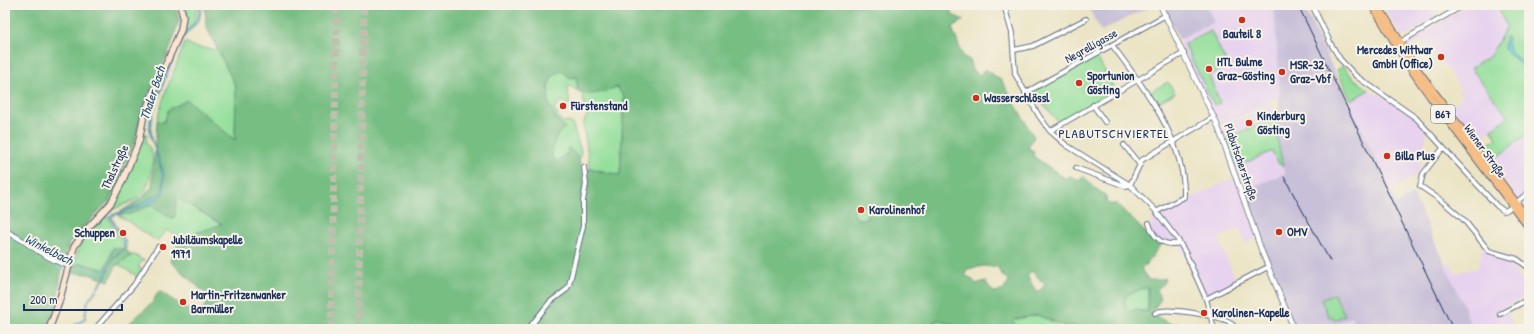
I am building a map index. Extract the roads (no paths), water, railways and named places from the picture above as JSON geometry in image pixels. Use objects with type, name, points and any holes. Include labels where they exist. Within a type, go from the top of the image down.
[{"type":"main road","name":"Thalstraße","points":[[49,329],[59,302],[74,247],[79,238],[110,203],[139,141],[144,114],[181,30],[183,16],[180,5]]},
{"type":"main road","name":"Wiener Straße","points":[[1372,5],[1529,228]]},
{"type":"main road","name":"Wiener Straße","points":[[1378,5],[1398,43]]},
{"type":"main road","name":"Wiener Straße","points":[[1513,204],[1529,220]]},
{"type":"street","points":[[1004,5],[1010,23],[1016,74],[1025,93],[1050,131],[1072,149],[1090,158],[1138,191],[1156,212],[1180,243],[1206,299],[1212,316],[1214,329]]},
{"type":"street","name":"Plabutscherstraße","points":[[1160,5],[1214,117],[1268,267],[1294,329]]},
{"type":"street","points":[[1312,5],[1330,44],[1340,59],[1356,76],[1416,118],[1500,208],[1504,211],[1529,192]]},
{"type":"street","points":[[1398,43],[1464,5]]},
{"type":"street","name":"Negrelligasse","points":[[1025,93],[1166,15]]},
{"type":"street","points":[[1014,50],[1033,46],[1086,19]]},
{"type":"street","points":[[1112,45],[1137,78],[1164,121],[1172,141],[1182,176],[1184,197],[1156,212]]},
{"type":"street","points":[[1050,131],[1137,78],[1184,53]]},
{"type":"street","points":[[1093,105],[1105,122]]},
{"type":"street","points":[[1130,185],[1142,160],[1214,117]]},
{"type":"street","points":[[1124,146],[1140,164]]},
{"type":"street","points":[[1443,148],[1423,174],[1420,186],[1464,220],[1489,251],[1518,259],[1529,268]]},
{"type":"street","points":[[528,329],[550,302],[566,290],[569,285],[583,226],[583,201],[586,184],[584,167]]},
{"type":"street","points":[[1076,168],[1125,186],[1130,185]]},
{"type":"street","points":[[1149,222],[1152,233],[1162,242],[1174,245],[1180,243]]},
{"type":"street","points":[[5,231],[22,239],[67,270]]},
{"type":"street","points":[[95,329],[134,285],[158,247]]},
{"type":"street","points":[[1206,299],[1268,267]]},
{"type":"street","points":[[1500,314],[1529,299]]},
{"type":"street","points":[[1155,313],[1166,309],[1212,316],[1227,321],[1238,329]]},
{"type":"water","points":[[207,5],[202,7],[199,21],[184,37],[176,51],[153,113],[151,131],[153,142],[164,173],[164,192],[146,205],[111,217],[126,242],[126,248],[113,258],[106,277],[88,302],[85,319],[73,329],[74,325],[84,319],[87,302],[105,276],[112,258],[124,248],[124,242],[109,216],[139,205],[163,192],[162,173],[149,131],[151,112],[180,40],[197,20],[201,6]]},
{"type":"water","points":[[1505,37],[1508,37],[1509,48],[1514,55],[1529,68],[1528,71],[1504,49]]},
{"type":"waterway","name":"Winkelbach","points":[[5,238],[13,242],[21,242]]},
{"type":"waterway","name":"Winkelbach","points":[[42,256],[66,271]]},
{"type":"waterway","name":"Winkelbach","points":[[69,272],[76,271],[82,266],[95,272],[107,272]]},
{"type":"tunnel","points":[[331,329],[337,5]]},
{"type":"tunnel","points":[[358,329],[364,5]]},
{"type":"railway","points":[[1298,5],[1453,329]]},
{"type":"railway","points":[[1284,177],[1330,261]]},
{"type":"place","name":"Bauteil 8","points":[[1242,20]]},
{"type":"place","name":"Mercedes Wittwar GmbH (Office)","points":[[1441,57]]},
{"type":"place","name":"HTL Bulme Graz-Gösting","points":[[1209,69]]},
{"type":"place","name":"MSR-32 Graz-Vbf","points":[[1282,72]]},
{"type":"place","name":"Sportunion Gösting","points":[[1079,83]]},
{"type":"place","name":"Wasserschlössl","points":[[976,98]]},
{"type":"place","name":"Fürstenstand","points":[[563,106]]},
{"type":"place","name":"Kinderburg Gösting","points":[[1249,123]]},
{"type":"place","name":"Billa Plus","points":[[1387,156]]},
{"type":"place","name":"Karolinenhof","points":[[861,210]]},
{"type":"place","name":"OMV","points":[[1279,232]]},
{"type":"place","name":"Schuppen","points":[[123,233]]},
{"type":"place","name":"Jubiläumskapelle 1971","points":[[163,247]]},
{"type":"place","name":"Martin-Fritzenwanker Barmüller","points":[[183,302]]},
{"type":"place","name":"Karolinen-Kapelle","points":[[1204,313]]},
{"type":"district","name":"PLABUTSCHVIERTEL","points":[[1114,133]]},
{"type":"water label","name":"Thaler Bach","points":[[152,93]]}]
